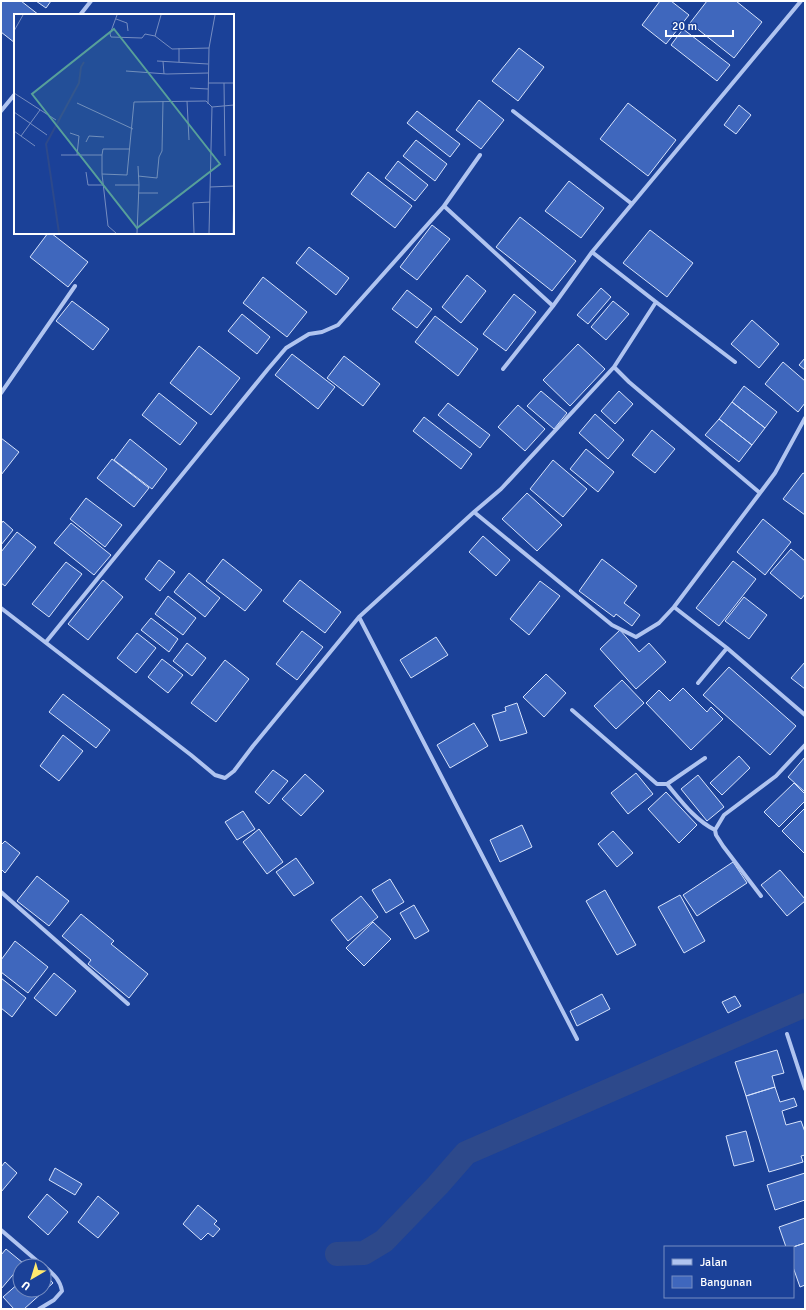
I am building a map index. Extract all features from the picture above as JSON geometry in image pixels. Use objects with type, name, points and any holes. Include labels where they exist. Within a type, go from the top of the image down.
[{"type":"street","points":[[81,14],[92,1]]},
{"type":"street","points":[[503,369],[553,306],[592,252],[801,1]]},
{"type":"street","points":[[1,111],[14,95]]},
{"type":"street","points":[[513,111],[632,204]]},
{"type":"street","points":[[46,642],[286,348],[309,334],[322,332],[338,325],[444,206],[480,155]]},
{"type":"street","points":[[444,206],[553,306]]},
{"type":"street","points":[[592,252],[736,362]]},
{"type":"street","points":[[1,393],[75,286]]},
{"type":"street","points":[[1,608],[215,775],[225,778],[234,772],[253,746],[359,617],[501,489],[614,366],[656,302]]},
{"type":"street","points":[[614,366],[630,382],[760,493]]},
{"type":"street","points":[[474,512],[612,625],[636,637],[659,623],[674,607],[775,473],[805,420]]},
{"type":"street","points":[[674,607],[727,648],[805,715]]},
{"type":"street","points":[[359,617],[577,1040]]},
{"type":"street","points":[[698,683],[727,648]]},
{"type":"street","points":[[572,710],[657,784],[667,784],[705,758]]},
{"type":"street","points":[[761,896],[723,846],[716,835],[715,830],[724,815],[776,776],[805,745]]},
{"type":"street","points":[[667,784],[693,815],[708,827],[715,830]]},
{"type":"street","points":[[1,892],[128,1004]]},
{"type":"street","points":[[787,1034],[805,1089]]},
{"type":"street","points":[[1,1230],[34,1258]]},
{"type":"street","points":[[39,1309],[54,1300],[62,1292],[61,1285],[57,1277],[52,1273]]},
{"type":"building","points":[[1,1],[21,1],[38,14],[14,14],[14,42],[1,32]]},
{"type":"building","points":[[36,1],[51,1],[46,8]]},
{"type":"building","points":[[660,1],[671,1],[689,15],[666,44],[642,25]]},
{"type":"building","points":[[707,1],[736,1],[762,22],[734,58],[690,23]]},
{"type":"building","points":[[683,29],[730,65],[717,81],[671,45]]},
{"type":"building","points":[[519,48],[544,67],[518,101],[492,81]]},
{"type":"building","points":[[479,100],[504,120],[481,149],[456,130]]},
{"type":"building","points":[[628,103],[676,140],[648,176],[600,139]]},
{"type":"building","points":[[739,105],[751,115],[736,134],[724,125]]},
{"type":"building","points":[[417,111],[460,144],[450,157],[407,123]]},
{"type":"building","points":[[416,140],[447,164],[435,181],[403,156]]},
{"type":"building","points":[[398,161],[428,185],[415,201],[385,178]]},
{"type":"building","points":[[368,172],[412,206],[395,228],[351,194]]},
{"type":"building","points":[[569,181],[604,208],[581,238],[545,211]]},
{"type":"building","points":[[520,217],[576,261],[552,291],[496,247]]},
{"type":"building","points":[[432,225],[450,239],[417,280],[400,267]]},
{"type":"building","points":[[650,230],[693,263],[667,297],[623,263]]},
{"type":"building","points":[[47,234],[52,234],[88,262],[68,287],[30,257]]},
{"type":"building","points":[[309,247],[349,278],[336,295],[296,263]]},
{"type":"building","points":[[467,275],[486,291],[461,323],[442,307]]},
{"type":"building","points":[[263,277],[307,312],[287,337],[243,303]]},
{"type":"building","points":[[601,288],[611,297],[588,324],[577,315]]},
{"type":"building","points":[[407,290],[432,309],[417,328],[392,309]]},
{"type":"building","points":[[514,294],[536,312],[506,351],[483,334]]},
{"type":"building","points":[[72,301],[109,329],[93,350],[56,321]]},
{"type":"building","points":[[613,301],[629,314],[606,340],[591,327]]},
{"type":"building","points":[[242,314],[270,337],[257,354],[228,331]]},
{"type":"building","points":[[435,316],[478,349],[458,376],[415,342]]},
{"type":"building","points":[[752,320],[779,344],[759,368],[731,344]]},
{"type":"building","points":[[578,344],[605,369],[570,406],[543,380]]},
{"type":"building","points":[[199,346],[240,378],[211,415],[170,383]]},
{"type":"building","points":[[292,354],[335,387],[318,409],[275,375]]},
{"type":"building","points":[[344,356],[380,384],[363,406],[327,378]]},
{"type":"building","points":[[805,358],[805,370],[799,365]]},
{"type":"building","points":[[783,362],[805,381],[805,403],[798,412],[765,384]]},
{"type":"building","points":[[744,386],[777,412],[765,428],[732,402]]},
{"type":"building","points":[[541,391],[567,413],[554,429],[527,406]]},
{"type":"building","points":[[619,391],[633,404],[615,424],[601,411]]},
{"type":"building","points":[[159,393],[197,423],[180,445],[142,415]]},
{"type":"building","points":[[732,402],[765,428],[752,445],[719,419]]},
{"type":"building","points":[[448,403],[490,435],[480,448],[438,415]]},
{"type":"building","points":[[518,405],[545,429],[525,451],[498,427]]},
{"type":"building","points":[[595,414],[624,440],[608,459],[579,433]]},
{"type":"building","points":[[424,417],[472,454],[461,469],[413,431]]},
{"type":"building","points":[[719,419],[752,445],[739,462],[705,435]]},
{"type":"building","points":[[652,430],[675,449],[655,473],[632,455]]},
{"type":"building","points":[[1,438],[19,452],[1,475]]},
{"type":"building","points":[[130,439],[167,469],[152,489],[114,460]]},
{"type":"building","points":[[586,449],[614,472],[598,492],[570,469]]},
{"type":"building","points":[[112,459],[149,488],[134,507],[97,478]]},
{"type":"building","points":[[553,460],[587,489],[563,517],[530,489]]},
{"type":"building","points":[[803,473],[805,474],[805,515],[783,499]]},
{"type":"building","points":[[527,493],[562,525],[537,551],[502,519]]},
{"type":"building","points":[[86,498],[122,525],[105,547],[70,519]]},
{"type":"building","points":[[763,519],[791,542],[765,575],[737,552]]},
{"type":"building","points":[[3,521],[13,530],[1,545],[1,524]]},
{"type":"building","points":[[71,523],[111,555],[94,575],[54,543]]},
{"type":"building","points":[[17,532],[36,547],[5,586],[1,583],[1,552]]},
{"type":"building","points":[[483,536],[510,560],[496,576],[469,552]]},
{"type":"building","points":[[791,549],[805,561],[805,594],[801,599],[770,573]]},
{"type":"building","points":[[223,559],[262,590],[245,611],[206,581]]},
{"type":"building","points":[[602,559],[637,586],[624,603],[640,615],[632,626],[616,614],[614,617],[579,591]]},
{"type":"building","points":[[159,560],[175,572],[160,591],[145,579]]},
{"type":"building","points":[[733,561],[756,579],[719,626],[696,608]]},
{"type":"building","points":[[66,562],[82,574],[49,617],[32,604]]},
{"type":"building","points":[[189,573],[220,598],[205,617],[174,592]]},
{"type":"building","points":[[103,580],[123,597],[88,640],[68,624]]},
{"type":"building","points":[[300,580],[341,612],[325,633],[283,601]]},
{"type":"building","points":[[540,581],[560,596],[529,635],[510,619]]},
{"type":"building","points":[[168,596],[196,618],[183,635],[155,614]]},
{"type":"building","points":[[744,597],[767,615],[749,639],[725,621]]},
{"type":"building","points":[[151,618],[178,639],[169,652],[141,630]]},
{"type":"building","points":[[620,630],[639,652],[649,643],[666,662],[636,689],[600,649]]},
{"type":"building","points":[[302,631],[323,647],[297,680],[276,664]]},
{"type":"building","points":[[137,633],[156,648],[136,673],[117,658]]},
{"type":"building","points":[[436,637],[448,655],[411,678],[400,660]]},
{"type":"building","points":[[187,643],[206,658],[192,676],[173,661]]},
{"type":"building","points":[[162,659],[183,675],[168,693],[148,677]]},
{"type":"building","points":[[225,660],[249,679],[216,722],[191,703]]},
{"type":"building","points":[[805,662],[805,689],[791,678]]},
{"type":"building","points":[[729,667],[796,726],[770,755],[703,695]]},
{"type":"building","points":[[546,674],[566,693],[544,717],[523,697]]},
{"type":"building","points":[[622,680],[644,703],[616,729],[594,706]]},
{"type":"building","points":[[683,688],[707,712],[711,707],[723,719],[691,750],[646,703],[659,690],[670,701]]},
{"type":"building","points":[[63,694],[110,730],[96,748],[49,712]]},
{"type":"building","points":[[517,703],[527,733],[500,741],[492,715],[506,711],[505,707]]},
{"type":"building","points":[[474,723],[488,746],[450,768],[437,745]]},
{"type":"building","points":[[63,735],[83,751],[59,781],[40,766]]},
{"type":"building","points":[[739,756],[750,768],[722,795],[710,783]]},
{"type":"building","points":[[805,757],[805,792],[788,777]]},
{"type":"building","points":[[273,770],[288,781],[269,804],[255,792]]},
{"type":"building","points":[[636,773],[653,794],[628,814],[611,793]]},
{"type":"building","points":[[305,774],[324,791],[301,816],[282,799]]},
{"type":"building","points":[[698,775],[724,807],[707,821],[681,789]]},
{"type":"building","points":[[794,783],[805,794],[805,801],[779,827],[764,812]]},
{"type":"building","points":[[666,792],[697,825],[679,843],[648,809]]},
{"type":"building","points":[[805,808],[805,854],[782,831]]},
{"type":"building","points":[[243,811],[255,829],[237,840],[225,822]]},
{"type":"building","points":[[522,825],[532,847],[500,862],[490,840]]},
{"type":"building","points":[[259,829],[283,862],[267,874],[243,842]]},
{"type":"building","points":[[613,831],[633,853],[617,867],[598,844]]},
{"type":"building","points":[[5,841],[20,853],[5,873],[1,869],[1,845]]},
{"type":"building","points":[[296,858],[314,883],[294,896],[276,872]]},
{"type":"building","points":[[733,862],[747,883],[697,916],[683,895]]},
{"type":"building","points":[[780,870],[805,899],[805,901],[787,916],[761,885]]},
{"type":"building","points":[[37,876],[69,901],[49,926],[17,901]]},
{"type":"building","points":[[390,879],[404,902],[386,913],[372,890]]},
{"type":"building","points":[[605,890],[636,945],[617,955],[586,901]]},
{"type":"building","points":[[680,895],[705,941],[684,953],[658,907]]},
{"type":"building","points":[[361,896],[378,917],[348,941],[331,920]]},
{"type":"building","points":[[414,905],[429,931],[415,939],[400,913]]},
{"type":"building","points":[[81,914],[114,941],[111,944],[148,974],[129,998],[88,964],[91,960],[62,936]]},
{"type":"building","points":[[373,922],[391,939],[364,966],[346,948]]},
{"type":"building","points":[[15,941],[48,967],[28,993],[1,972],[1,960]]},
{"type":"building","points":[[54,973],[76,991],[56,1016],[34,998]]},
{"type":"building","points":[[1,978],[26,998],[12,1017],[1,1008]]},
{"type":"building","points":[[602,994],[610,1009],[577,1026],[570,1011]]},
{"type":"building","points":[[735,996],[741,1006],[728,1013],[722,1002]]},
{"type":"building","points":[[777,1050],[784,1073],[772,1076],[775,1087],[746,1096],[735,1062]]},
{"type":"building","points":[[775,1087],[780,1102],[794,1098],[797,1106],[782,1111],[786,1125],[801,1121],[805,1132],[805,1155],[801,1156],[803,1162],[769,1172],[746,1096]]},
{"type":"building","points":[[746,1131],[754,1161],[734,1166],[726,1136]]},
{"type":"building","points":[[5,1162],[17,1173],[1,1192],[1,1167]]},
{"type":"building","points":[[55,1168],[82,1184],[75,1195],[49,1180]]},
{"type":"building","points":[[805,1173],[805,1200],[775,1210],[767,1185]]},
{"type":"building","points":[[47,1194],[68,1212],[48,1235],[28,1217]]},
{"type":"building","points":[[98,1196],[119,1213],[98,1238],[78,1222]]},
{"type":"building","points":[[198,1205],[217,1221],[214,1224],[220,1229],[213,1237],[208,1233],[201,1240],[183,1224]]},
{"type":"building","points":[[805,1218],[805,1243],[794,1247],[786,1246],[779,1227]]},
{"type":"building","points":[[805,1243],[805,1285],[800,1287],[794,1270],[794,1247]]},
{"type":"building","points":[[6,1249],[17,1258],[12,1258],[12,1276],[1,1289],[1,1255]]},
{"type":"building","points":[[12,1289],[12,1298],[36,1298],[24,1309],[14,1309],[3,1297]]},
{"type":"waterway","points":[[337,1254],[364,1253],[384,1241],[438,1185],[466,1153],[805,1005]]}]
